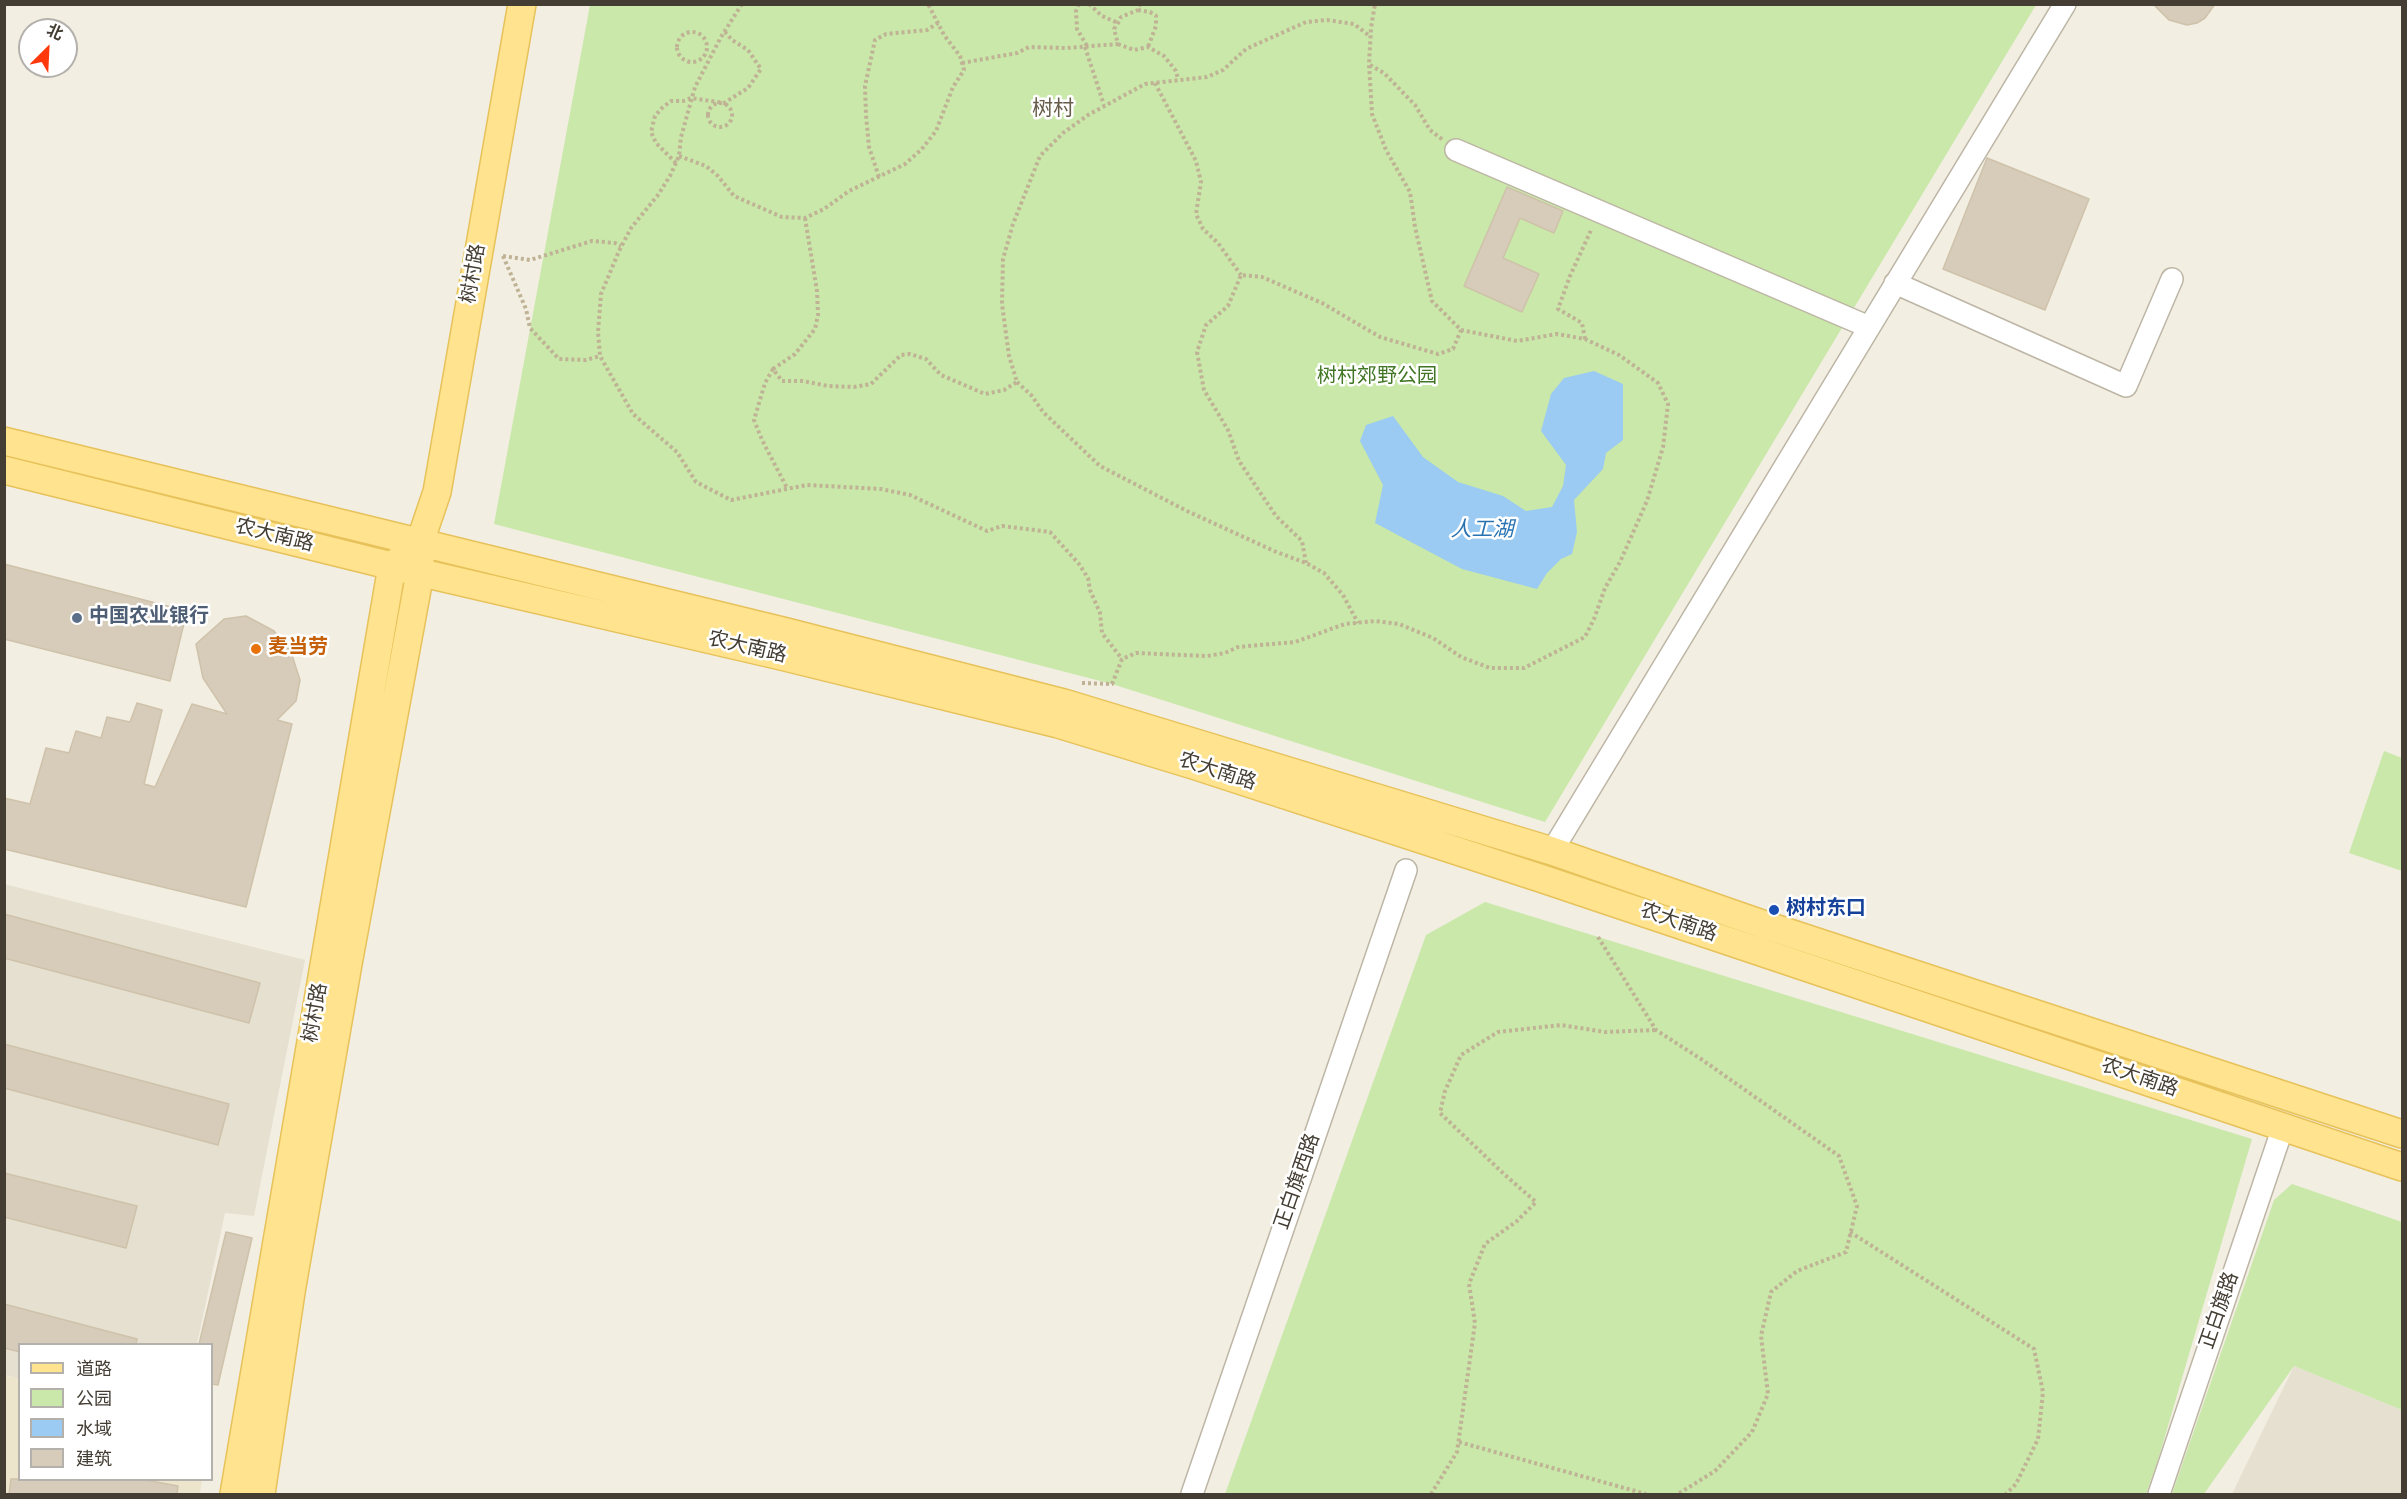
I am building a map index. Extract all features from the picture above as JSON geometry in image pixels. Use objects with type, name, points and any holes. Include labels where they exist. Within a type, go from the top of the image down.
[{"type":"main road","name":"树村路","points":[[261,1494],[295,1269],[420,573],[420,542],[437,492],[491,251],[522,4]]},
{"type":"main road","name":"农大南路","points":[[4,441],[1064,703],[1552,851],[1765,925],[2403,1134]]},
{"type":"main road","name":"农大南路","points":[[4,470],[420,573],[781,656],[1058,724],[1193,765],[1540,878],[2403,1167]]},
{"type":"main road","name":"树村路","points":[[234,1494],[393,566],[420,542]]},
{"type":"street","points":[[1552,851],[2065,4]]},
{"type":"street","points":[[1456,150],[1869,327]]},
{"type":"street","points":[[1895,283],[2126,386],[2172,279]]},
{"type":"street","name":"正白旗西路","points":[[1192,1494],[1406,870]]},
{"type":"street","name":"正白旗路","points":[[2159,1494],[2283,1127]]},
{"type":"path","points":[[742,4],[695,87],[676,163],[658,195],[621,246],[601,294],[598,332],[600,356],[633,414],[677,452],[696,482],[731,500],[787,488],[835,485],[881,489],[910,495],[987,531],[1002,526],[1050,532],[1079,564],[1088,578],[1090,590],[1100,613],[1102,633],[1122,659]]},
{"type":"path","points":[[679,156],[706,166],[718,176],[734,196],[782,218],[805,218],[824,209],[849,191],[905,164],[921,150],[936,131],[953,87],[964,70],[960,56],[944,35],[928,4]]},
{"type":"path","points":[[1079,4],[1076,11],[1077,29],[1086,47],[1104,105]]},
{"type":"path","points":[[1089,4],[1102,16],[1118,23]]},
{"type":"path","points":[[1138,10],[1140,4]]},
{"type":"path","points":[[1080,682],[1112,684],[1122,659],[1137,653],[1207,656],[1238,647],[1295,642],[1345,624],[1375,621],[1399,624],[1433,638],[1461,657],[1490,668],[1524,668],[1585,637],[1605,588],[1620,562],[1647,501],[1663,447],[1668,404],[1658,383],[1620,355],[1585,339],[1557,334],[1517,340],[1461,330],[1432,301],[1415,226],[1410,192],[1386,150],[1372,114],[1369,64],[1375,4]]},
{"type":"path","points":[[1118,44],[1114,29],[1121,17],[1138,10],[1150,12],[1156,16],[1156,26],[1148,47]]},
{"type":"path","points":[[1358,623],[1343,595],[1324,573],[1197,515],[1100,466],[1043,412],[1032,396],[1017,382],[1009,356],[1002,304],[1003,259],[1012,224],[1040,156],[1063,133],[1104,105],[1145,84],[1207,77],[1224,70],[1246,49],[1306,22],[1327,20],[1354,24],[1371,37]]},
{"type":"path","points":[[879,177],[869,147],[865,86],[875,40],[886,34],[927,30],[938,23]]},
{"type":"path","points":[[698,61],[706,54],[707,43],[701,35],[687,32],[682,34],[677,43],[677,53],[688,62],[698,61],[707,67]]},
{"type":"path","points":[[676,163],[656,143],[651,132],[655,116],[662,108],[671,102],[682,102],[691,98],[724,103],[730,109],[731,120],[725,126],[717,126],[708,119],[708,111],[713,105],[724,103],[748,88],[761,69],[748,50],[732,40],[725,32]]},
{"type":"path","points":[[962,63],[1017,53],[1029,47],[1086,47],[1118,44],[1134,50],[1148,47],[1164,56],[1176,71],[1178,80]]},
{"type":"path","points":[[1369,64],[1384,73],[1415,105],[1430,130],[1456,150]]},
{"type":"path","points":[[1155,83],[1196,161],[1201,182],[1196,214],[1203,229],[1218,243],[1241,275],[1262,277],[1322,303],[1380,337],[1438,354],[1453,348],[1461,330]]},
{"type":"path","points":[[1585,339],[1582,323],[1558,309],[1599,211]]},
{"type":"path","points":[[787,488],[762,441],[754,420],[765,383],[772,369],[795,354],[815,329],[818,315],[817,291],[805,218]]},
{"type":"path","points":[[491,251],[530,260],[592,241],[621,246]]},
{"type":"path","points":[[491,251],[526,309],[530,328],[559,359],[586,360],[600,356]]},
{"type":"path","points":[[1241,275],[1228,306],[1206,324],[1197,352],[1204,390],[1228,430],[1239,461],[1276,516],[1302,541],[1306,563]]},
{"type":"path","points":[[772,369],[782,381],[854,387],[871,384],[901,355],[910,354],[926,359],[940,375],[985,394],[1004,390],[1017,382]]},
{"type":"path","points":[[1598,937],[1656,1030],[1839,1156],[1857,1206],[1846,1252],[1797,1271],[1771,1292],[1761,1336],[1768,1394],[1752,1432],[1715,1471],[1677,1494]]},
{"type":"path","points":[[1431,1494],[1457,1452],[1459,1442],[1475,1323],[1469,1284],[1485,1244],[1517,1221],[1536,1202],[1440,1113],[1444,1091],[1461,1055],[1498,1032],[1561,1025],[1605,1032],[1656,1030]]},
{"type":"path","points":[[1850,1232],[2034,1349],[2043,1392],[2037,1439],[2016,1484],[2006,1494]]},
{"type":"path","points":[[1459,1442],[1646,1494]]},
{"type":"shaded area","points":[[4,884],[305,960],[254,1216],[225,1213],[197,1343],[18,1343],[18,1379],[5,1375]]},
{"type":"shaded area","points":[[2294,1366],[2402,1410],[2402,1494],[2232,1494]]},
{"type":"shaded area","points":[[4,1375],[18,1379],[18,1481],[202,1481],[200,1494],[5,1494]]},
{"type":"green space","name":"树村郊野公园","points":[[590,5],[2036,5],[1545,822],[1112,684],[494,524]]},
{"type":"green space","points":[[2384,751],[2402,758],[2402,871],[2349,853]]},
{"type":"green space","points":[[1485,902],[2252,1139],[2146,1494],[1225,1494],[1426,935]]},
{"type":"green space","points":[[2292,1184],[2402,1222],[2402,1410],[2294,1366],[2204,1494],[2172,1494],[2274,1200]]},
{"type":"water","name":"人工湖","points":[[1594,371],[1623,384],[1623,440],[1606,453],[1603,469],[1574,500],[1577,532],[1572,554],[1561,559],[1547,573],[1537,589],[1462,569],[1375,523],[1383,485],[1360,441],[1366,425],[1393,416],[1423,457],[1458,482],[1503,496],[1526,511],[1552,507],[1563,486],[1566,465],[1541,431],[1551,394],[1564,378]]},
{"type":"building","points":[[2153,4],[2215,4],[2205,18],[2187,25],[2169,20]]},
{"type":"building","points":[[1987,158],[2089,199],[2045,310],[1943,269]]},
{"type":"building","points":[[1507,187],[1563,211],[1554,233],[1520,218],[1503,258],[1539,274],[1522,312],[1464,286]]},
{"type":"building","points":[[4,564],[187,611],[170,681],[4,639]]},
{"type":"building","points":[[246,616],[274,631],[291,652],[300,680],[296,701],[277,720],[292,724],[246,907],[4,849],[4,798],[30,804],[46,748],[69,753],[76,731],[101,738],[107,717],[130,722],[137,703],[162,710],[144,784],[155,787],[192,704],[227,714],[203,678],[196,644],[224,619]]},
{"type":"building","points":[[4,914],[260,983],[249,1023],[4,958]]},
{"type":"building","points":[[4,1044],[229,1104],[218,1145],[4,1088]]},
{"type":"building","points":[[4,1173],[137,1206],[126,1248],[4,1217]]},
{"type":"building","points":[[226,1232],[252,1238],[218,1385],[213,1384],[213,1343],[199,1343]]},
{"type":"building","points":[[4,1304],[137,1339],[136,1343],[18,1343],[18,1352],[4,1348]]},
{"type":"building","points":[[11,1479],[18,1479],[18,1481],[151,1481],[178,1486],[177,1494],[9,1494]]},
{"type":"place","name":"中国农业银行","points":[[77,618]]},
{"type":"place","name":"麦当劳","points":[[256,649]]},
{"type":"place","name":"树村东口","points":[[1774,910]]},
{"type":"district","name":"树村","points":[[1053,111]]}]
